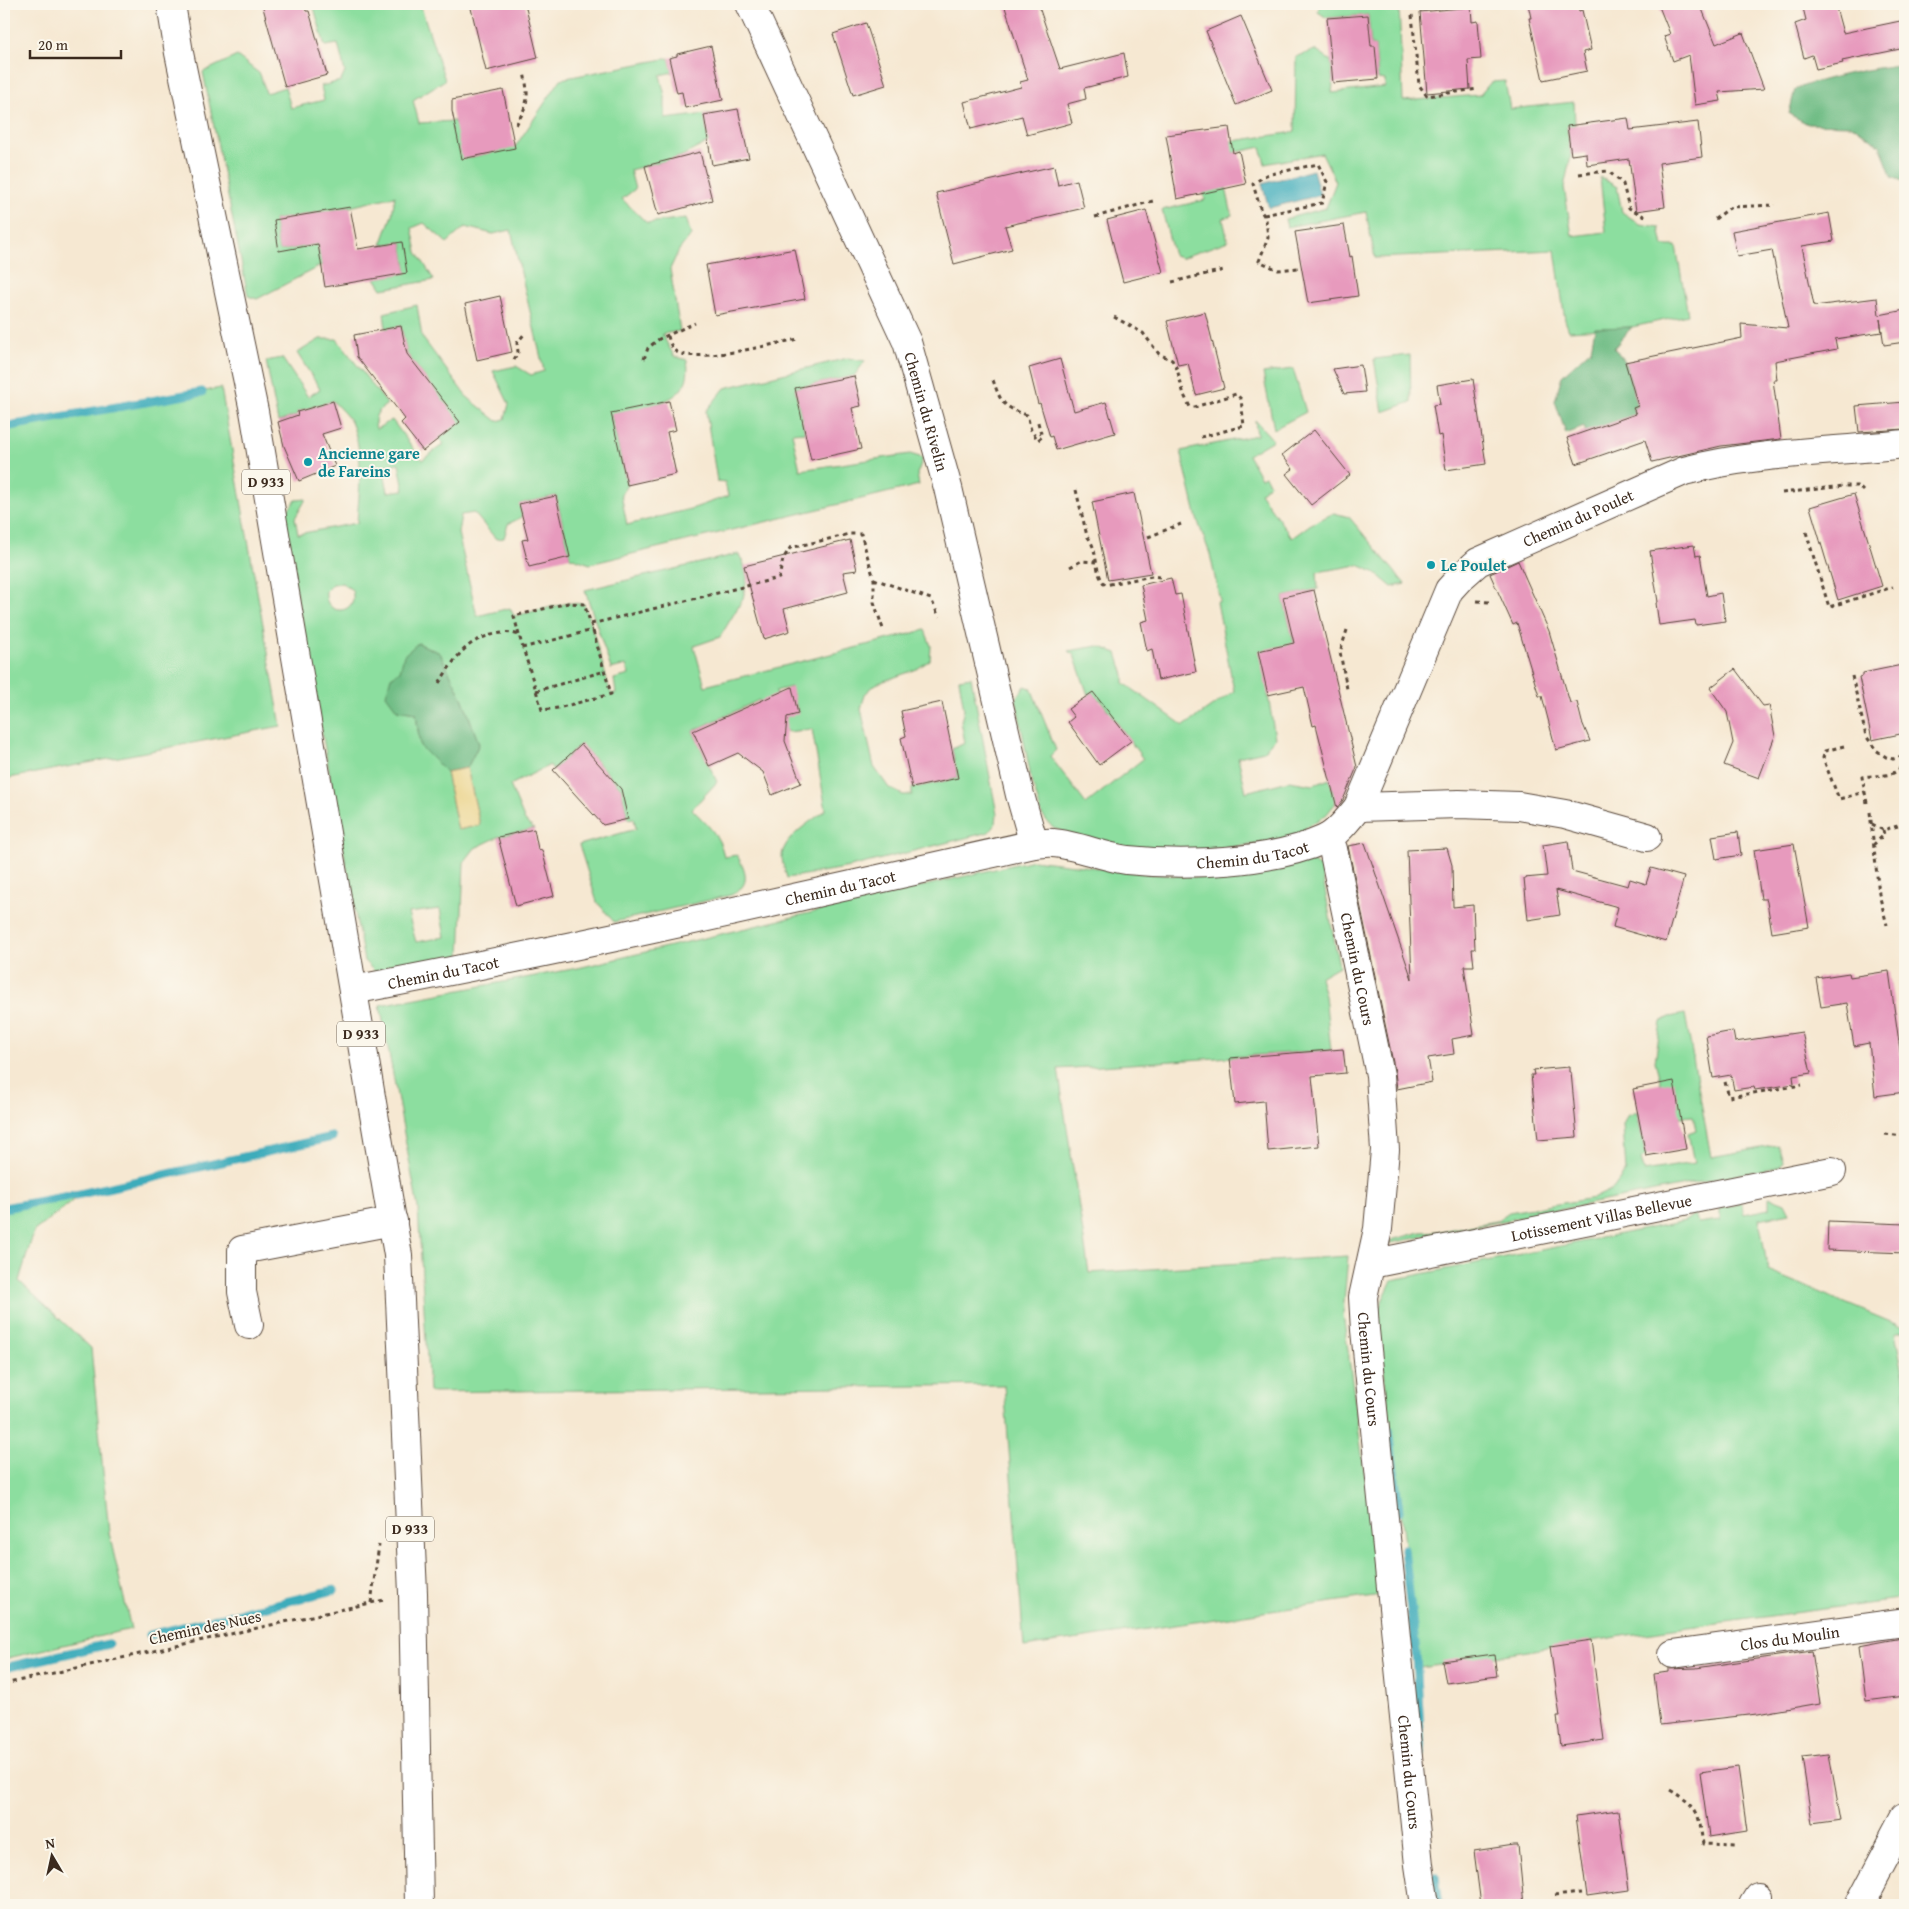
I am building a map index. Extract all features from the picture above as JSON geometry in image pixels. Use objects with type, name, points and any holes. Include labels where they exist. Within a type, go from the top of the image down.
[{"type":"street","name":"D 933","points":[[171,4],[179,53],[254,411],[398,1255],[412,1594],[419,1905]]},
{"type":"street","name":"Chemin du Rivelin","points":[[750,4],[907,342],[948,488],[1020,795],[1034,844]]},
{"type":"street","name":"Chemin du Poulet","points":[[1327,838],[1344,824],[1358,807],[1449,590],[1478,562],[1540,533],[1692,469],[1710,464],[1750,458],[1905,444]]},
{"type":"street","points":[[1358,807],[1459,804],[1519,806],[1565,814],[1647,837]]},
{"type":"street","name":"Chemin du Tacot","points":[[353,990],[471,968],[628,935],[1034,844],[1053,843],[1126,860],[1201,863],[1237,860],[1284,852],[1327,838]]},
{"type":"street","name":"Chemin du Cours","points":[[1327,838],[1333,849],[1380,1075],[1385,1150],[1378,1229],[1363,1297],[1419,1865],[1425,1905]]},
{"type":"street","name":"Lotissement Villas Bellevue","points":[[1371,1264],[1832,1171]]},
{"type":"street","points":[[249,1325],[242,1292],[242,1250],[393,1221]]},
{"type":"street","name":"Clos du Moulin","points":[[1673,1654],[1905,1622]]},
{"type":"street","points":[[1859,1905],[1905,1818]]},
{"type":"path","points":[[1412,15],[1419,85],[1427,96],[1478,89]]},
{"type":"path","points":[[516,125],[526,107],[528,93],[524,72]]},
{"type":"path","points":[[1264,215],[1322,203],[1327,182],[1318,164],[1266,175],[1253,184],[1261,211],[1266,219],[1268,238],[1259,261],[1278,270],[1298,268]]},
{"type":"path","points":[[1579,174],[1608,171],[1623,184],[1629,208],[1647,218]]},
{"type":"path","points":[[1095,218],[1153,201]]},
{"type":"path","points":[[1715,219],[1731,207],[1774,205]]},
{"type":"path","points":[[1172,282],[1224,270]]},
{"type":"path","points":[[1114,317],[1143,333],[1159,354],[1172,360],[1190,407],[1236,394],[1240,399],[1244,426],[1201,437]]},
{"type":"path","points":[[644,359],[648,348],[659,339],[696,323]]},
{"type":"path","points":[[514,360],[518,352],[517,343],[525,333]]},
{"type":"path","points":[[668,336],[673,350],[694,357],[718,355],[798,339]]},
{"type":"path","points":[[993,380],[1000,398],[1011,410],[1027,415],[1031,430],[1038,440],[1042,437],[1038,419]]},
{"type":"path","points":[[1782,493],[1844,486],[1858,486],[1863,491]]},
{"type":"path","points":[[1076,490],[1087,536],[1092,542],[1098,576],[1105,585],[1152,576],[1160,577]]},
{"type":"path","points":[[1148,537],[1166,528],[1181,524]]},
{"type":"path","points":[[1806,532],[1829,607],[1893,587]]},
{"type":"path","points":[[592,624],[779,578],[783,559],[790,548],[850,534],[862,534],[874,579],[874,602],[884,629]]},
{"type":"path","points":[[1070,567],[1081,561],[1096,562]]},
{"type":"path","points":[[874,579],[931,599],[939,617]]},
{"type":"path","points":[[568,603],[584,604],[593,630],[611,694],[558,708],[542,710],[514,616],[568,603]]},
{"type":"path","points":[[522,648],[593,630]]},
{"type":"path","points":[[1347,630],[1340,652],[1347,689]]},
{"type":"path","points":[[439,683],[457,656],[471,642],[485,636],[510,632],[519,635]]},
{"type":"path","points":[[536,691],[605,672]]},
{"type":"path","points":[[1852,676],[1866,736],[1876,750],[1886,757],[1892,759],[1905,755]]},
{"type":"path","points":[[1844,746],[1825,751],[1822,758],[1839,799],[1865,792]]},
{"type":"path","points":[[1868,803],[1862,776],[1893,774],[1902,768],[1905,759]]},
{"type":"path","points":[[1870,812],[1879,894],[1887,925]]},
{"type":"path","points":[[1871,823],[1884,830],[1905,824]]},
{"type":"path","points":[[1873,845],[1884,835],[1884,830]]},
{"type":"path","points":[[1725,1082],[1729,1097],[1802,1084]]},
{"type":"path","points":[[1885,1134],[1905,1136]]},
{"type":"path","name":"Chemin des Nues","points":[[4,1684],[412,1594]]},
{"type":"path","points":[[1670,1790],[1684,1798],[1697,1811],[1703,1844],[1737,1845]]},
{"type":"path","points":[[1554,1896],[1581,1893]]},
{"type":"green space","points":[[313,4],[420,4],[445,80],[413,100],[419,123],[454,121],[468,158],[515,147],[561,79],[669,58],[673,72],[660,75],[665,96],[665,119],[715,113],[709,142],[680,157],[630,170],[635,189],[622,199],[647,223],[686,218],[691,235],[679,250],[670,269],[680,331],[662,334],[674,356],[687,360],[687,375],[683,387],[675,395],[651,406],[611,414],[627,485],[621,494],[627,525],[694,508],[728,496],[725,482],[717,481],[706,411],[725,388],[848,358],[865,361],[854,376],[795,388],[805,432],[792,433],[800,470],[910,454],[923,458],[917,474],[919,485],[590,564],[570,557],[556,496],[520,504],[522,517],[508,524],[504,538],[496,539],[474,513],[461,515],[458,533],[477,616],[510,608],[514,616],[568,603],[584,604],[611,694],[616,693],[614,679],[629,675],[626,665],[611,669],[585,590],[738,554],[743,561],[747,577],[743,599],[720,637],[694,646],[705,686],[925,630],[931,646],[930,660],[917,669],[876,684],[865,694],[861,709],[874,767],[889,788],[903,795],[912,795],[912,788],[958,778],[952,749],[965,743],[961,721],[964,710],[959,679],[971,677],[997,814],[996,823],[989,832],[850,867],[787,878],[782,857],[786,845],[802,828],[826,810],[812,729],[788,732],[766,714],[759,700],[693,731],[717,782],[692,809],[716,836],[724,857],[737,855],[745,872],[744,882],[738,891],[731,895],[614,922],[597,902],[579,845],[636,829],[634,818],[628,819],[621,788],[581,744],[553,770],[550,765],[510,785],[525,821],[534,829],[498,837],[475,848],[464,862],[460,958],[376,973],[364,961],[284,526],[285,513],[296,500],[306,499],[295,518],[298,534],[357,523],[360,485],[358,446],[351,422],[333,401],[297,412],[298,415],[278,422],[266,361],[282,358],[308,397],[320,389],[297,353],[320,339],[337,339],[387,404],[377,415],[375,421],[376,429],[392,420],[422,460],[444,444],[439,438],[459,422],[407,354],[401,326],[386,329],[384,313],[417,305],[422,337],[466,396],[497,421],[505,419],[509,404],[493,371],[516,366],[531,375],[544,371],[511,230],[493,234],[465,227],[447,243],[424,223],[412,228],[417,252],[434,280],[382,289],[375,278],[407,273],[402,242],[381,245],[392,215],[395,196],[350,207],[274,220],[279,251],[318,244],[322,265],[257,299],[248,296],[203,72],[237,56],[260,74],[266,93],[285,87],[291,108],[324,100],[321,86],[341,81],[345,72],[338,44],[325,46]],"holes":[[[399,463],[404,490],[388,492],[383,466]],[[342,583],[352,590],[353,598],[351,604],[346,608],[341,610],[330,606],[326,591],[333,584]],[[418,643],[440,653],[463,700],[479,744],[467,768],[480,825],[458,830],[446,772],[420,746],[416,713],[397,710],[391,677],[401,671]],[[791,687],[798,713],[783,717],[776,691]],[[440,909],[445,937],[416,942],[408,913]]]},
{"type":"green space","points":[[1320,4],[1399,4],[1403,101],[1480,95],[1491,82],[1505,81],[1510,109],[1574,102],[1575,125],[1567,127],[1571,155],[1564,187],[1572,236],[1606,232],[1600,177],[1617,187],[1622,212],[1640,224],[1659,227],[1663,246],[1676,246],[1688,315],[1632,327],[1569,331],[1565,320],[1555,250],[1375,258],[1366,212],[1287,227],[1285,219],[1326,208],[1336,182],[1322,153],[1265,164],[1261,147],[1219,156],[1232,215],[1223,219],[1228,241],[1181,258],[1174,256],[1162,210],[1205,200],[1198,164],[1206,145],[1295,132],[1296,57],[1315,50],[1331,61],[1332,93],[1385,87],[1385,80],[1378,79],[1375,46],[1371,46],[1368,15],[1327,18],[1318,12]]},
{"type":"green space","points":[[1905,64],[1905,182],[1892,177],[1880,145],[1852,125],[1808,124],[1789,114],[1795,89],[1822,80]]},
{"type":"green space","points":[[1632,327],[1614,348],[1625,361],[1638,406],[1633,408],[1636,414],[1586,432],[1584,427],[1566,434],[1555,401],[1562,376],[1591,349],[1595,328]]},
{"type":"green space","points":[[1410,355],[1411,402],[1383,412],[1374,359]]},
{"type":"green space","points":[[1293,369],[1306,412],[1274,429],[1263,373]]},
{"type":"green space","points":[[221,388],[281,726],[4,779],[4,429]]},
{"type":"green space","points":[[1255,420],[1273,440],[1248,455],[1261,478],[1265,476],[1270,484],[1260,493],[1292,538],[1311,524],[1334,513],[1349,517],[1405,584],[1392,587],[1374,572],[1358,565],[1317,572],[1318,589],[1283,597],[1294,643],[1268,695],[1275,738],[1264,751],[1238,757],[1246,792],[1289,781],[1313,785],[1330,779],[1333,792],[1348,788],[1326,815],[1305,828],[1308,833],[1287,841],[1173,853],[1095,843],[1053,828],[1042,815],[1031,778],[1016,699],[1025,686],[1031,688],[1056,750],[1050,756],[1086,804],[1143,759],[1100,699],[1093,692],[1088,695],[1074,655],[1068,651],[1098,646],[1117,653],[1124,675],[1124,683],[1184,726],[1234,691],[1217,602],[1220,601],[1210,554],[1197,519],[1181,451],[1257,435]]},
{"type":"green space","points":[[418,643],[440,653],[463,700],[479,744],[467,768],[446,772],[420,746],[416,713],[397,710],[386,695],[391,677],[400,671],[404,655]]},
{"type":"green space","points":[[1033,860],[1149,874],[1206,878],[1263,870],[1311,860],[1321,868],[1339,966],[1320,977],[1325,996],[1331,1050],[1058,1069],[1089,1273],[1348,1256],[1343,1314],[1381,1595],[1024,1647],[1004,1385],[429,1392],[418,1208],[380,1005],[578,968]]},
{"type":"green space","points":[[1685,1014],[1711,1157],[1778,1145],[1783,1162],[1781,1166],[1391,1243],[1391,1240],[1421,1232],[1441,1231],[1496,1221],[1509,1212],[1594,1198],[1613,1189],[1626,1171],[1623,1125],[1627,1116],[1637,1112],[1646,1156],[1641,1159],[1644,1171],[1694,1163],[1688,1133],[1696,1130],[1693,1116],[1680,1117],[1661,1084],[1655,1061],[1661,1022],[1670,1017]]},
{"type":"green space","points":[[78,1197],[34,1231],[19,1281],[91,1348],[109,1533],[131,1629],[4,1659],[4,1211]]},
{"type":"green space","points":[[1769,1197],[1785,1203],[1790,1213],[1759,1219],[1768,1271],[1905,1328],[1905,1330],[1895,1333],[1905,1383],[1905,1598],[1629,1635],[1420,1668],[1377,1312],[1392,1280],[1685,1221],[1695,1214],[1698,1223],[1720,1220],[1720,1209],[1741,1203],[1744,1214],[1769,1209]]},
{"type":"sand","points":[[467,768],[480,825],[458,830],[446,772]]},
{"type":"water","points":[[1313,170],[1320,195],[1269,208],[1262,184]]},
{"type":"building","points":[[262,4],[304,4],[306,11],[309,11],[327,75],[285,87]]},
{"type":"building","points":[[470,4],[525,4],[538,58],[486,71]]},
{"type":"building","points":[[1004,4],[1038,4],[1060,69],[1124,53],[1128,77],[1084,88],[1086,99],[1067,104],[1072,123],[1027,135],[1022,116],[971,129],[964,102],[1021,87],[1020,82],[1028,80]]},
{"type":"building","points":[[1528,4],[1577,4],[1579,11],[1582,10],[1591,50],[1583,52],[1587,71],[1543,80],[1529,18],[1531,18]]},
{"type":"building","points":[[1658,4],[1700,4],[1716,44],[1743,33],[1764,89],[1719,92],[1721,101],[1695,105],[1689,55],[1673,61],[1664,36],[1670,34]]},
{"type":"building","points":[[1802,4],[1835,4],[1843,33],[1905,20],[1905,48],[1842,61],[1843,63],[1816,69],[1812,55],[1804,58],[1795,24],[1806,20]]},
{"type":"building","points":[[1471,7],[1472,22],[1478,21],[1481,59],[1468,60],[1470,89],[1427,93],[1420,12]]},
{"type":"building","points":[[1368,15],[1371,46],[1375,46],[1378,79],[1333,83],[1327,18]]},
{"type":"building","points":[[1241,16],[1272,90],[1236,105],[1206,31]]},
{"type":"building","points":[[866,23],[886,85],[853,95],[833,34]]},
{"type":"building","points":[[711,46],[723,100],[685,108],[682,92],[677,93],[669,58],[677,56],[677,54]]},
{"type":"building","points":[[503,90],[515,148],[462,159],[452,111],[452,100]]},
{"type":"building","points":[[738,109],[749,158],[712,165],[704,115]]},
{"type":"building","points":[[1628,118],[1630,130],[1698,122],[1702,157],[1659,163],[1665,207],[1636,211],[1629,159],[1587,165],[1586,153],[1571,155],[1567,126]]},
{"type":"building","points":[[1229,127],[1233,153],[1239,151],[1246,184],[1177,199],[1166,135]]},
{"type":"building","points":[[700,152],[712,200],[658,215],[645,166]]},
{"type":"building","points":[[1054,166],[1058,185],[1077,180],[1084,208],[1005,226],[1012,249],[954,264],[936,193]]},
{"type":"building","points":[[350,207],[358,249],[402,242],[407,273],[325,287],[318,244],[279,251],[274,220]]},
{"type":"building","points":[[1146,210],[1163,272],[1123,282],[1107,220]]},
{"type":"building","points":[[1829,213],[1834,241],[1802,246],[1814,306],[1877,298],[1879,315],[1905,310],[1905,342],[1884,345],[1882,332],[1835,339],[1837,349],[1775,361],[1777,380],[1773,380],[1781,439],[1721,446],[1652,462],[1645,440],[1576,464],[1567,438],[1636,414],[1633,408],[1638,406],[1625,362],[1742,338],[1741,324],[1788,328],[1772,250],[1737,256],[1732,231]]},
{"type":"building","points":[[1344,225],[1350,257],[1352,256],[1358,296],[1308,303],[1295,232]]},
{"type":"building","points":[[795,249],[805,299],[715,315],[706,265]]},
{"type":"building","points":[[500,296],[512,352],[477,360],[465,304]]},
{"type":"building","points":[[1205,312],[1224,388],[1196,395],[1188,363],[1178,365],[1167,321]]},
{"type":"building","points":[[401,326],[407,354],[460,422],[423,451],[401,423],[405,419],[357,357],[354,335]]},
{"type":"building","points":[[1060,359],[1074,411],[1106,402],[1115,433],[1056,450],[1040,403],[1038,404],[1029,368]]},
{"type":"building","points":[[1361,365],[1365,392],[1344,394],[1333,369]]},
{"type":"building","points":[[854,376],[861,406],[852,408],[861,449],[811,460],[795,388]]},
{"type":"building","points":[[1473,379],[1486,464],[1446,470],[1441,435],[1438,436],[1433,405],[1440,404],[1437,385]]},
{"type":"building","points":[[333,401],[341,428],[322,434],[335,466],[299,481],[284,446],[278,422],[298,415],[297,412]]},
{"type":"building","points":[[669,401],[676,430],[667,432],[676,474],[627,485],[611,413]]},
{"type":"building","points":[[1905,402],[1905,429],[1859,432],[1856,406]]},
{"type":"building","points":[[1314,430],[1350,475],[1311,505],[1286,474],[1293,469],[1282,455]]},
{"type":"building","points":[[1134,493],[1151,573],[1108,580],[1092,502]]},
{"type":"building","points":[[1854,494],[1882,586],[1838,600],[1810,507]]},
{"type":"building","points":[[556,496],[570,557],[529,567],[522,540],[528,539],[519,504]]},
{"type":"building","points":[[850,540],[857,570],[843,572],[848,592],[784,609],[790,631],[764,639],[744,566]]},
{"type":"building","points":[[1694,545],[1696,556],[1700,555],[1707,596],[1721,593],[1725,621],[1696,625],[1695,620],[1659,625],[1656,603],[1658,602],[1650,551]]},
{"type":"building","points":[[1518,561],[1549,631],[1570,703],[1577,702],[1582,722],[1590,741],[1556,750],[1542,696],[1539,696],[1517,623],[1513,625],[1490,574]]},
{"type":"building","points":[[1171,578],[1175,595],[1181,594],[1196,672],[1158,680],[1152,649],[1147,651],[1141,622],[1148,620],[1141,585]]},
{"type":"building","points":[[1314,590],[1357,767],[1343,800],[1337,808],[1316,725],[1313,726],[1304,687],[1268,695],[1258,651],[1294,643],[1283,597]]},
{"type":"building","points":[[1902,665],[1905,681],[1905,733],[1872,740],[1859,677],[1863,676],[1863,673]]},
{"type":"building","points":[[1735,669],[1763,706],[1769,705],[1775,736],[1759,778],[1724,765],[1733,743],[1727,712],[1710,688]]},
{"type":"building","points":[[792,687],[798,714],[787,717],[785,741],[801,783],[772,795],[763,772],[738,753],[709,766],[693,731]]},
{"type":"building","points":[[1093,692],[1131,741],[1099,765],[1068,722],[1074,717],[1068,709]]},
{"type":"building","points":[[942,702],[958,778],[912,788],[901,738],[906,736],[901,711]]},
{"type":"building","points":[[581,744],[621,789],[628,819],[603,825],[553,770]]},
{"type":"building","points":[[534,829],[538,849],[542,850],[554,896],[516,906],[498,837]]},
{"type":"building","points":[[1738,832],[1741,855],[1716,859],[1712,836]]},
{"type":"building","points":[[1568,841],[1572,871],[1628,886],[1630,879],[1646,884],[1651,868],[1684,877],[1666,942],[1613,927],[1618,907],[1556,890],[1560,915],[1528,920],[1524,878],[1547,876],[1543,845]]},
{"type":"building","points":[[1365,843],[1412,979],[1407,850],[1447,848],[1452,865],[1453,907],[1473,905],[1475,949],[1472,949],[1474,966],[1464,966],[1474,1035],[1452,1039],[1454,1054],[1428,1058],[1432,1082],[1397,1089],[1348,846]]},
{"type":"building","points":[[1794,844],[1809,927],[1772,933],[1767,902],[1766,899],[1761,899],[1754,850]]},
{"type":"building","points":[[1889,971],[1901,1057],[1905,1056],[1905,1092],[1875,1096],[1869,1043],[1854,1046],[1847,1003],[1821,1007],[1816,978],[1849,973],[1850,977]]},
{"type":"building","points":[[1733,1031],[1735,1042],[1802,1032],[1811,1073],[1793,1076],[1794,1084],[1755,1090],[1754,1087],[1734,1090],[1731,1075],[1713,1078],[1706,1036]]},
{"type":"building","points":[[1343,1049],[1346,1073],[1312,1076],[1319,1146],[1268,1151],[1264,1101],[1235,1104],[1230,1058]]},
{"type":"building","points":[[1569,1067],[1577,1137],[1538,1140],[1531,1075],[1534,1075],[1533,1070]]},
{"type":"building","points":[[1674,1081],[1686,1149],[1646,1156],[1633,1089]]},
{"type":"building","points":[[1828,1221],[1905,1224],[1905,1253],[1827,1250]]},
{"type":"building","points":[[1905,1639],[1905,1696],[1866,1701],[1859,1646]]},
{"type":"building","points":[[1591,1640],[1604,1740],[1561,1746],[1557,1717],[1560,1717],[1550,1646]]},
{"type":"building","points":[[1812,1651],[1820,1703],[1757,1714],[1660,1725],[1654,1674],[1668,1672],[1668,1669],[1696,1668]]},
{"type":"building","points":[[1494,1654],[1497,1676],[1446,1683],[1442,1661]]},
{"type":"building","points":[[1829,1754],[1841,1819],[1812,1823],[1802,1757]]},
{"type":"building","points":[[1738,1767],[1747,1831],[1709,1837],[1700,1772]]},
{"type":"building","points":[[1618,1810],[1629,1890],[1587,1896],[1576,1816]]},
{"type":"building","points":[[1518,1845],[1524,1905],[1481,1905],[1474,1851]]},
{"type":"waterway","points":[[4,427],[202,392]]},
{"type":"waterway","points":[[4,1208],[80,1194],[332,1137]]},
{"type":"waterway","points":[[1389,1430],[1399,1511]]},
{"type":"waterway","points":[[1404,1549],[1416,1653],[1421,1753]]},
{"type":"waterway","points":[[150,1635],[334,1590]]},
{"type":"waterway","points":[[4,1668],[109,1644]]},
{"type":"waterway","points":[[1435,1877],[1439,1905]]},
{"type":"place","name":"Ancienne gare de Fareins","points":[[308,462]]},
{"type":"place","name":"Le Poulet","points":[[1431,565]]}]
